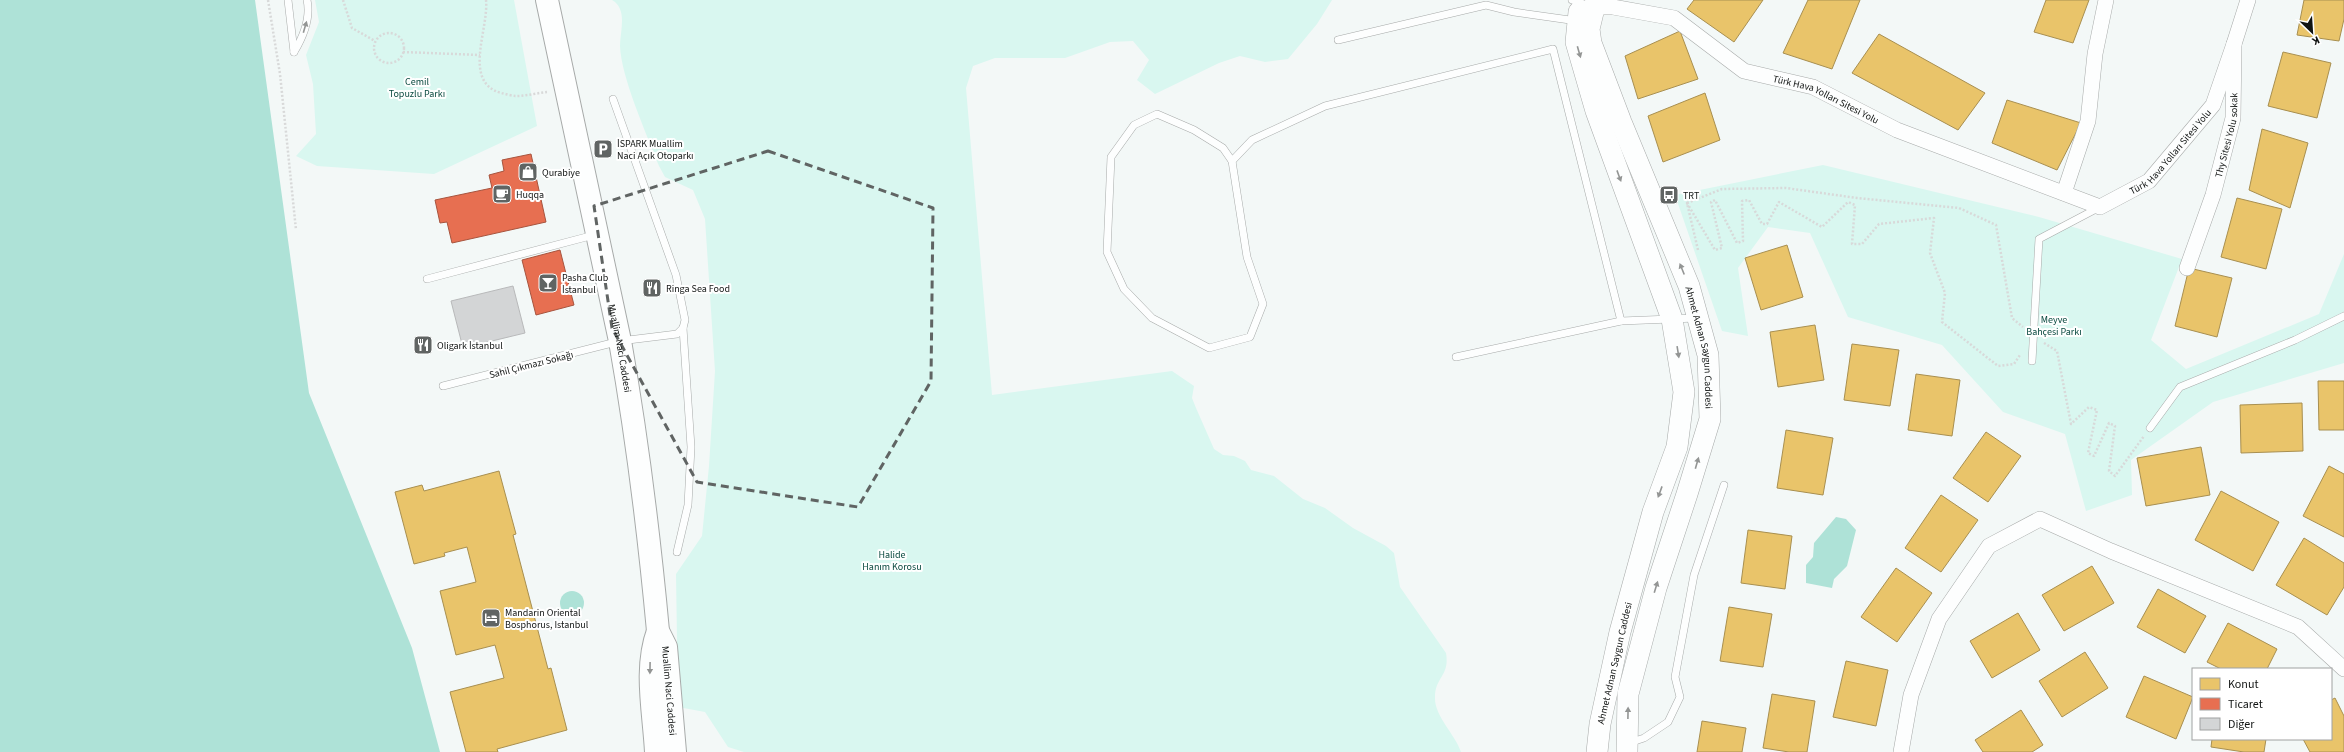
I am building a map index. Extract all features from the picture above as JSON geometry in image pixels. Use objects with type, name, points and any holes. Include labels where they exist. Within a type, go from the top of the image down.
[{"type":"main road","name":"Muallim Naci Caddesi","points":[[547,0],[596,235],[620,341],[637,443],[658,631],[666,647],[675,752]]},
{"type":"main road","name":"Ahmet Adnan Saygun Caddesi","points":[[1583,5],[1591,43],[1621,122],[1689,286],[1708,355],[1710,418],[1688,494],[1656,588],[1630,687],[1627,748]]},
{"type":"main road","name":"Ahmet Adnan Saygun Caddesi","points":[[1583,5],[1576,42],[1596,111],[1672,319],[1684,392],[1677,447],[1653,512],[1620,632],[1600,724],[1597,752]]},
{"type":"main road","name":"Muallim Naci Caddesi","points":[[656,752],[650,671],[651,650],[658,631]]},
{"type":"street","points":[[2064,193],[2088,121],[2095,54],[2106,0]]},
{"type":"street","name":"Thy Sitesi Yolu sokak","points":[[2187,268],[2213,195],[2232,118],[2234,44],[2248,0]]},
{"type":"street","name":"Türk Hava Yolları Sitesi Yolu","points":[[1583,5],[1613,7],[1674,18],[1744,71],[1812,87],[1897,130],[2100,207],[2149,181],[2213,105],[2234,44]]},
{"type":"street","points":[[1901,752],[1911,694],[1939,619],[1989,546],[2040,519],[2111,551],[2298,627],[2344,669]]},
{"type":"lane","points":[[288,0],[294,52],[301,41],[307,22],[307,0]]},
{"type":"lane","points":[[1338,40],[1486,5],[1514,12],[1583,5]]},
{"type":"lane","points":[[1232,162],[1252,140],[1325,106],[1553,49],[1621,322]]},
{"type":"lane","points":[[613,99],[676,275],[685,320],[683,328],[691,447],[688,504],[677,552]]},
{"type":"lane","points":[[1157,114],[1194,130],[1223,148],[1232,162],[1247,257],[1262,304],[1250,337],[1209,348],[1152,318],[1124,289],[1107,252],[1111,157],[1134,125],[1157,114]]},
{"type":"lane","points":[[2032,361],[2039,239],[2100,207]]},
{"type":"lane","points":[[427,279],[596,235]]},
{"type":"lane","points":[[2150,428],[2180,387],[2295,340],[2344,316]]},
{"type":"lane","points":[[1456,357],[1621,322],[1698,318]]},
{"type":"lane","name":"Sahil Çıkmazı Sokağı","points":[[443,386],[620,341],[677,334],[683,328]]},
{"type":"lane","points":[[1627,748],[1668,722],[1680,697],[1675,676],[1694,575],[1724,485]]},
{"type":"path","points":[[268,0],[280,74],[296,230]]},
{"type":"path","points":[[343,0],[352,28],[375,41]]},
{"type":"path","points":[[486,0],[488,11],[480,55],[480,76],[490,90],[515,96],[565,90]]},
{"type":"path","points":[[392,33],[402,42],[403,52],[398,60],[384,62],[376,55],[375,41],[382,34],[392,33]]},
{"type":"path","points":[[403,52],[480,55]]},
{"type":"path","points":[[1687,203],[1722,189],[1786,188],[1864,199],[1959,208],[1996,225],[2012,318],[2034,337],[2057,351],[2071,424],[2089,407],[2097,410],[2088,453],[2094,456],[2109,423],[2115,426],[2109,471],[2115,476],[2150,428]]},
{"type":"path","points":[[1687,203],[1715,250],[1722,248],[1710,202],[1715,200],[1737,243],[1743,241],[1742,200],[1749,200],[1762,224],[1767,224],[1778,202],[1822,227],[1848,202],[1855,205],[1852,244],[1862,244],[1879,224],[1934,218],[1930,253],[1944,293],[1942,322],[1998,366],[2014,364],[2034,337]]},
{"type":"path","points":[[1687,203],[1698,250]]},
{"type":"highlighted area","points":[[768,151],[933,208],[931,381],[858,507],[697,482],[612,328],[594,206]]},
{"type":"green space","name":"Cemil Topuzlu Parkı","points":[[315,0],[514,0],[537,126],[434,174],[317,166],[296,156],[316,134],[313,84],[306,55],[319,22]]},
{"type":"green space","name":"Halide Hanım Korosu","points":[[612,0],[1332,0],[1317,24],[1288,59],[1265,62],[1240,56],[1219,63],[1155,94],[1137,80],[1149,60],[1133,41],[1110,42],[1065,58],[995,58],[973,66],[966,88],[992,395],[1172,371],[1194,386],[1192,398],[1214,449],[1223,455],[1234,456],[1245,461],[1251,470],[1274,476],[1303,499],[1325,508],[1353,528],[1386,546],[1394,553],[1400,587],[1446,653],[1446,667],[1436,690],[1436,704],[1441,718],[1461,752],[744,752],[728,747],[705,712],[678,707],[676,574],[702,536],[709,466],[715,371],[705,219],[693,190],[665,177],[659,166],[635,106],[621,59],[620,46],[622,15],[617,4]]},
{"type":"green space","name":"Meyve Bahçesi Parkı","points":[[1823,165],[2039,217],[2182,259],[2151,340],[2186,369],[2319,314],[2344,254],[2344,363],[2213,402],[2131,460],[2132,495],[2086,511],[2065,434],[2003,412],[1942,345],[1848,317],[1810,233],[1768,227],[1738,268],[1748,336],[1722,331],[1675,195]]},
{"type":"shaded area","points":[[0,0],[255,0],[309,393],[412,648],[440,752],[0,752]]},
{"type":"shaded area","points":[[1836,517],[1846,519],[1856,530],[1847,566],[1834,579],[1832,588],[1806,583],[1806,565],[1813,557],[1814,543]]},
{"type":"shaded area","points":[[572,591],[581,594],[584,603],[581,612],[572,615],[563,612],[560,603],[563,594]]},
{"type":"building: Konut","points":[[1694,0],[1763,0],[1734,42],[1687,9]]},
{"type":"building: Konut","points":[[1808,0],[1860,0],[1832,69],[1783,53]]},
{"type":"building: Konut","points":[[2046,0],[2089,0],[2073,43],[2034,32]]},
{"type":"building: Konut","points":[[2304,0],[2344,0],[2344,19],[2339,41],[2297,35]]},
{"type":"building: Konut","points":[[1680,31],[1698,79],[1638,99],[1625,56]]},
{"type":"building: Konut","points":[[1879,34],[1985,93],[1958,130],[1852,73]]},
{"type":"building: Konut","points":[[2283,52],[2331,63],[2317,118],[2268,106]]},
{"type":"building: Konut","points":[[1705,93],[1720,140],[1663,162],[1648,116]]},
{"type":"building: Konut","points":[[2007,100],[2081,123],[2057,170],[1992,143]]},
{"type":"building: Konut","points":[[2262,129],[2308,143],[2290,208],[2249,190]]},
{"type":"building: Konut","points":[[2237,198],[2282,209],[2266,269],[2221,257]]},
{"type":"building: Konut","points":[[1787,245],[1803,297],[1761,310],[1745,258]]},
{"type":"building: Konut","points":[[2189,268],[2232,278],[2217,337],[2175,326]]},
{"type":"building: Konut","points":[[1815,325],[1824,380],[1778,387],[1770,332]]},
{"type":"building: Konut","points":[[1852,344],[1899,350],[1890,406],[1844,400]]},
{"type":"building: Konut","points":[[1916,374],[1960,380],[1952,436],[1908,430]]},
{"type":"building: Konut","points":[[2318,381],[2344,381],[2344,430],[2319,430]]},
{"type":"building: Konut","points":[[2302,403],[2303,451],[2241,453],[2240,405]]},
{"type":"building: Konut","points":[[1786,430],[1833,438],[1823,495],[1777,488]]},
{"type":"building: Konut","points":[[1986,432],[2021,456],[1988,502],[1953,478]]},
{"type":"building: Konut","points":[[2201,447],[2210,495],[2146,506],[2137,458]]},
{"type":"building: Konut","points":[[2329,466],[2344,474],[2344,537],[2303,516]]},
{"type":"building: Konut","name":"Mandarin Oriental Bosphorus, Istanbul","points":[[499,471],[516,534],[513,535],[548,669],[551,668],[567,730],[497,749],[498,752],[466,752],[450,692],[504,678],[495,645],[456,655],[440,591],[476,582],[467,547],[444,553],[445,556],[414,564],[395,492],[422,485],[424,491]]},
{"type":"building: Konut","points":[[2221,491],[2279,522],[2253,571],[2195,540]]},
{"type":"building: Konut","points":[[1941,495],[1978,520],[1941,572],[1905,548]]},
{"type":"building: Konut","points":[[1748,530],[1792,536],[1785,589],[1741,583]]},
{"type":"building: Konut","points":[[2304,538],[2344,563],[2344,587],[2327,615],[2276,585]]},
{"type":"building: Konut","points":[[2092,566],[2114,603],[2064,631],[2042,595]]},
{"type":"building: Konut","points":[[1896,568],[1932,593],[1897,642],[1861,617]]},
{"type":"building: Konut","points":[[2158,589],[2206,616],[2185,653],[2137,627]]},
{"type":"building: Konut","points":[[1729,607],[1772,614],[1763,667],[1720,661]]},
{"type":"building: Konut","points":[[2018,613],[2040,650],[1992,678],[1970,641]]},
{"type":"building: Konut","points":[[2228,623],[2277,649],[2268,668],[2219,668],[2207,662]]},
{"type":"building: Konut","points":[[2085,652],[2108,688],[2062,717],[2039,681]]},
{"type":"building: Konut","points":[[1846,661],[1888,670],[1876,726],[1833,717]]},
{"type":"building: Konut","points":[[2144,676],[2192,697],[2176,739],[2126,717]]},
{"type":"building: Konut","points":[[1772,694],[1815,701],[1807,752],[1789,752],[1763,748]]},
{"type":"building: Konut","points":[[2335,698],[2344,716],[2344,752],[2310,752],[2304,740],[2332,740],[2332,700]]},
{"type":"building: Konut","points":[[2021,710],[2043,745],[2032,752],[1983,752],[1975,740]]},
{"type":"building: Konut","points":[[1702,721],[1746,728],[1742,752],[1697,752]]},
{"type":"building: Konut","points":[[2212,740],[2266,740],[2264,752],[2244,752],[2211,747]]},
{"type":"building: Ticaret","name":"Huqqa","points":[[531,154],[546,222],[452,243],[447,222],[440,223],[435,200],[492,188],[489,175],[504,171],[502,160]]},
{"type":"building: Ticaret","name":"Pasha Club İstanbul","points":[[560,250],[574,305],[536,315],[522,260]]},
{"type":"building: Diğer","points":[[513,286],[525,333],[463,348],[451,301]]},
{"type":"place","name":"İSPARK Muallim Naci Açık Otoparkı","points":[[603,149]]},
{"type":"place","name":"Qurabiye","points":[[528,172]]},
{"type":"place","name":"Huqqa","points":[[502,194]]},
{"type":"place","name":"TRT","points":[[1669,195]]},
{"type":"place","name":"Pasha Club İstanbul","points":[[548,283]]},
{"type":"place","name":"Ringa Sea Food","points":[[652,288]]},
{"type":"place","name":"Oligark İstanbul","points":[[423,345]]},
{"type":"place","name":"Mandarin Oriental Bosphorus, Istanbul","points":[[491,618]]}]
